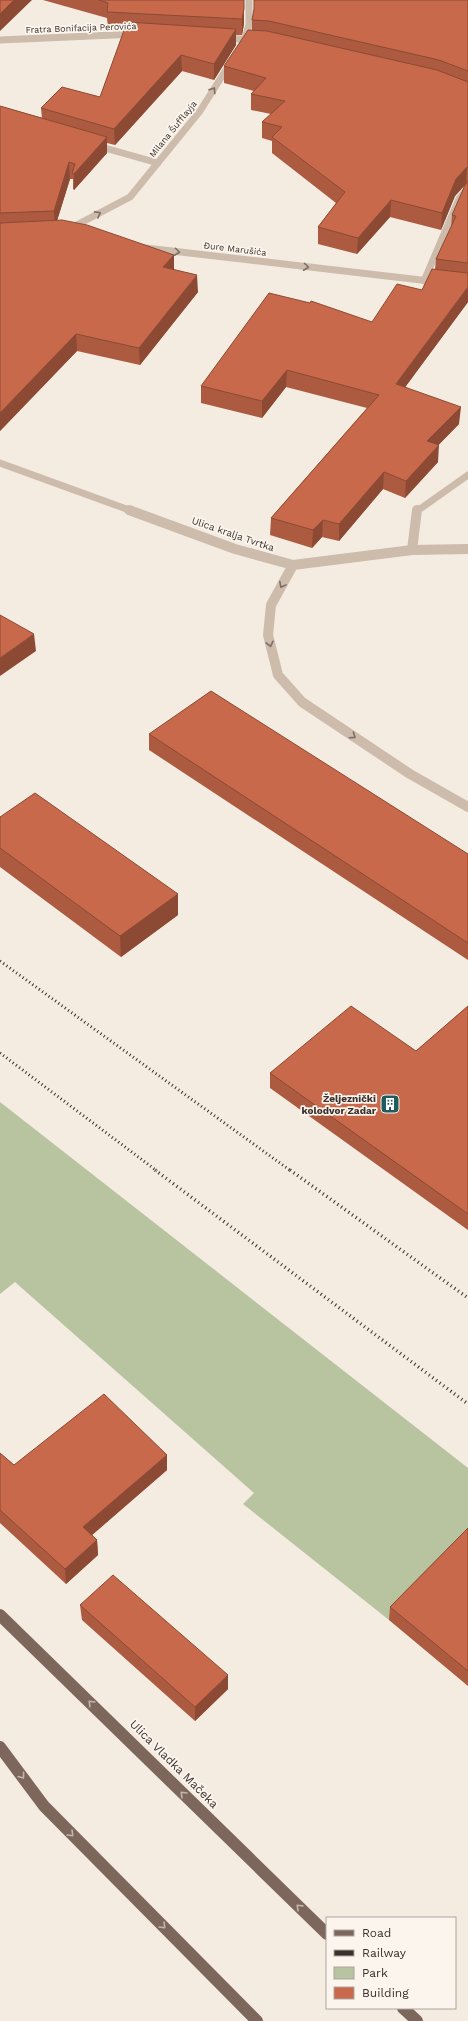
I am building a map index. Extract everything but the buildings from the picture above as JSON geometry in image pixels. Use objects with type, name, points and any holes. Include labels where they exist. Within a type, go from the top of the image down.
[{"type":"main road","name":"Ulica Vladka Mačeka","points":[[0,1615],[326,1933]]},
{"type":"main road","points":[[0,1747],[44,1806],[257,2021]]},
{"type":"main road","points":[[404,2009],[417,2021]]},
{"type":"street","points":[[242,46],[246,39],[249,0]]},
{"type":"street","name":"Fratra Bonifacija Perovića","points":[[0,40],[123,33],[146,34]]},
{"type":"street","points":[[216,38],[260,41]]},
{"type":"street","name":"Milana Šufflayja","points":[[79,235],[63,232],[130,197],[200,111],[234,59]]},
{"type":"street","points":[[90,144],[158,163]]},
{"type":"street","points":[[424,281],[459,199],[468,188]]},
{"type":"street","name":"Đure Marušića","points":[[140,247],[444,283]]},
{"type":"street","name":"Ulica kralja Tvrtka","points":[[0,463],[235,549],[292,565],[412,550],[468,549]]},
{"type":"street","points":[[412,550],[417,510],[468,475]]},
{"type":"street","points":[[292,565],[271,605],[268,635],[278,675],[302,702],[410,774],[468,807]]},
{"type":"green space","points":[[0,1102],[468,1468],[468,1540],[389,1620],[243,1504],[254,1493],[15,1282],[0,1294]]},
{"type":"railway","points":[[0,961],[291,1171]]},
{"type":"railway","points":[[0,1053],[157,1171]]},
{"type":"railway","points":[[155,1170],[468,1404]]},
{"type":"railway","points":[[290,1170],[468,1298]]},
{"type":"place","name":"Željeznički kolodvor Zadar","points":[[390,1104]]}]
